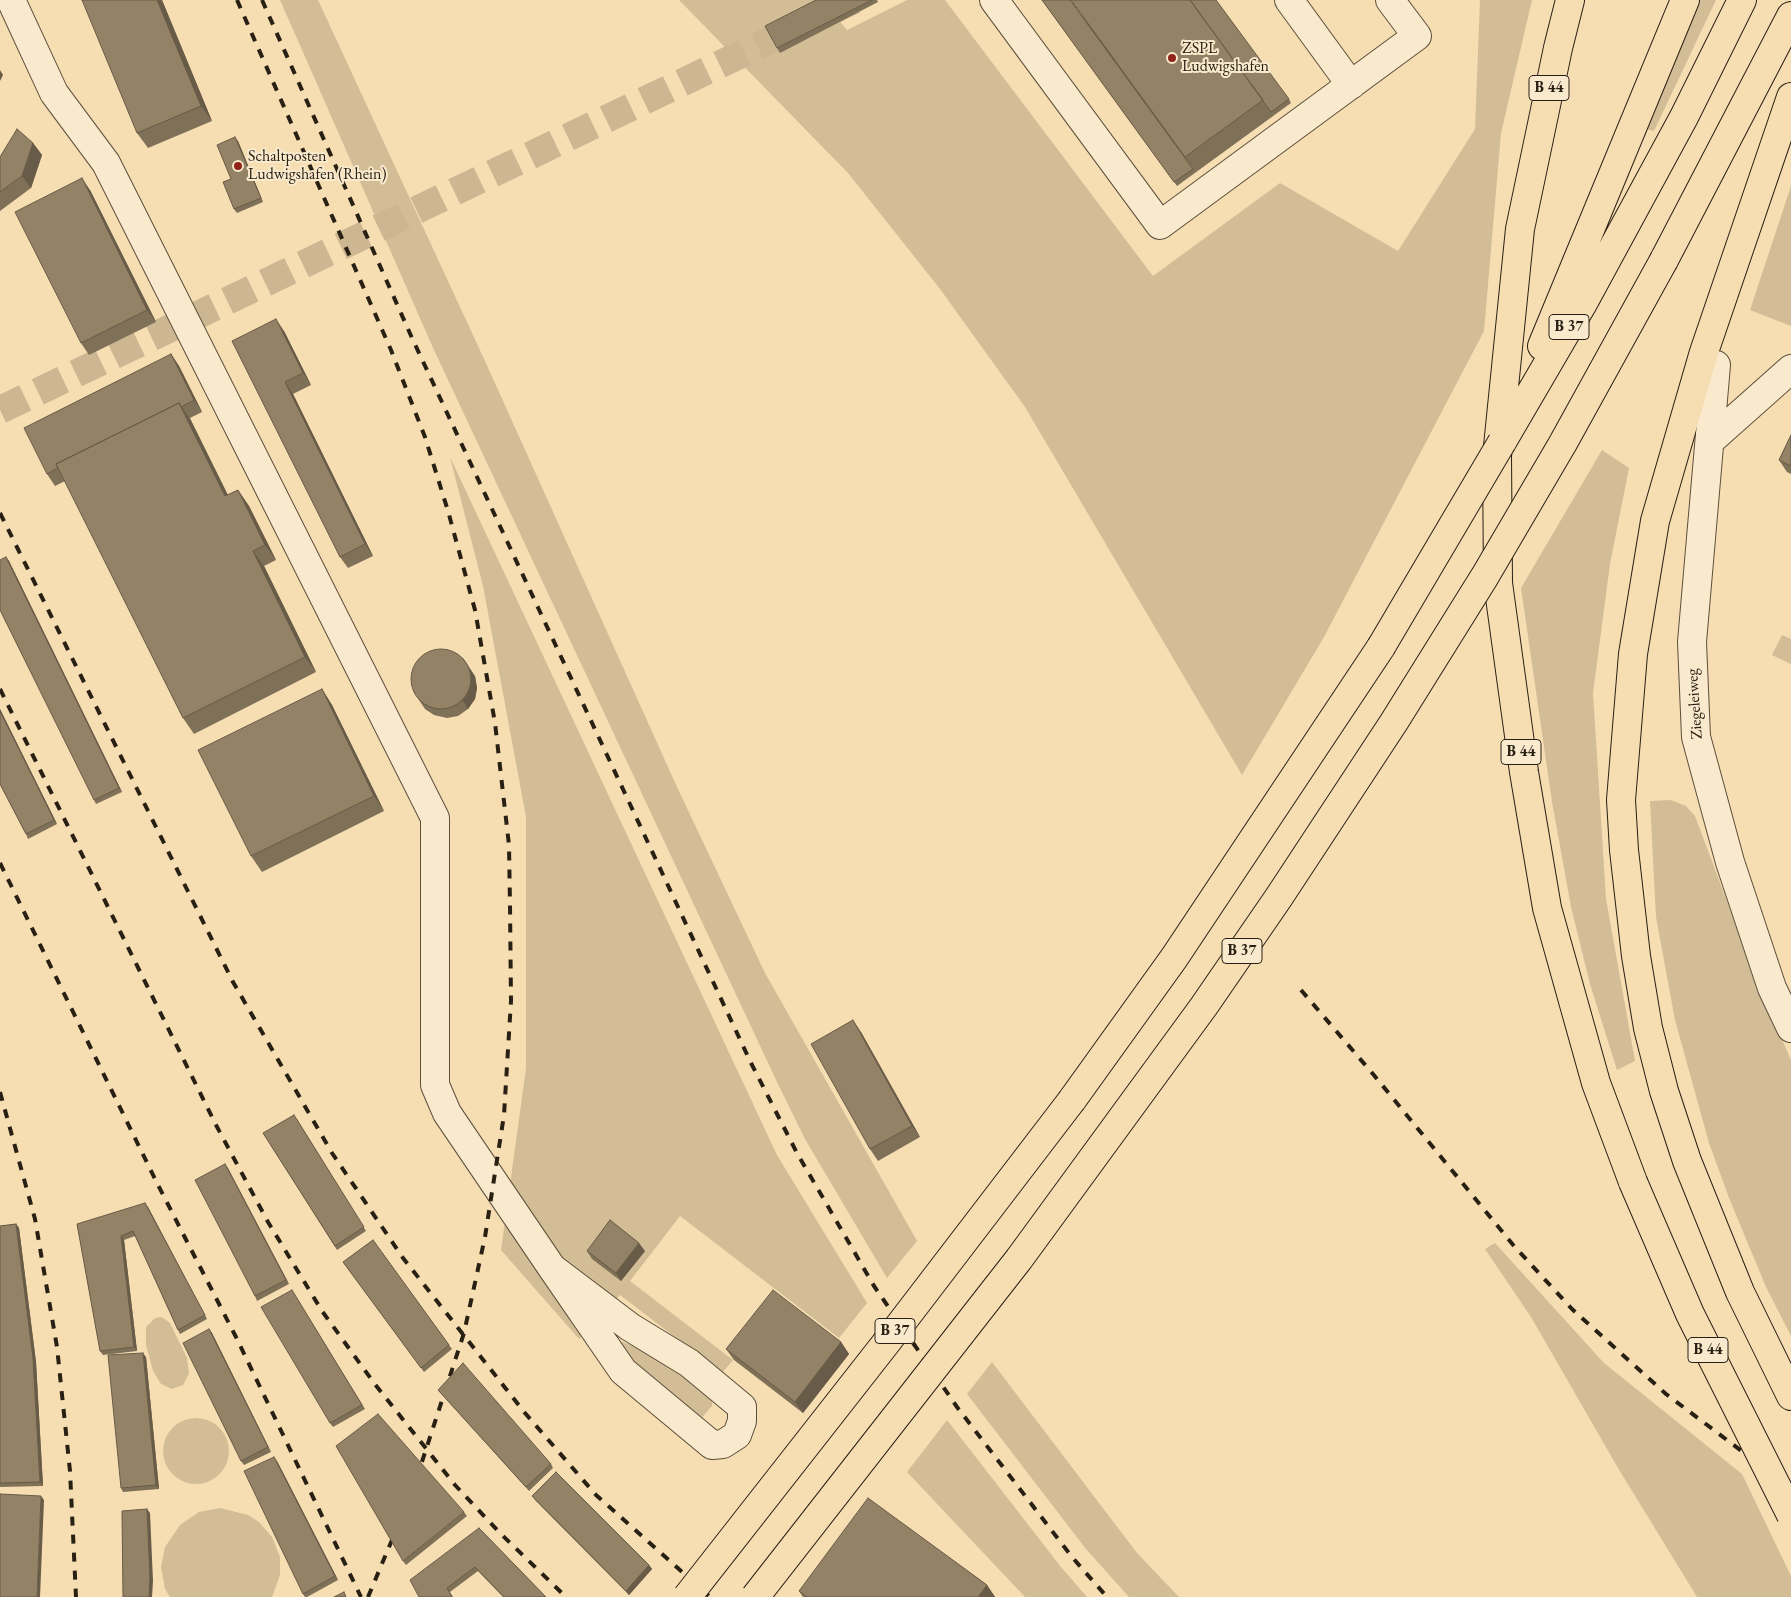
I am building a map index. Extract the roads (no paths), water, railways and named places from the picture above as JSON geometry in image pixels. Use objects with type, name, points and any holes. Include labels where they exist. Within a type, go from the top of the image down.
[{"type":"highway","name":"B 44","points":[[1570,0],[1534,158],[1517,246],[1497,456],[1498,583],[1524,772],[1547,908],[1596,1083],[1633,1182],[1690,1314],[1791,1515]]},
{"type":"highway","points":[[1502,442],[1685,0]]},
{"type":"highway","name":"B 37","points":[[686,1597],[880,1350],[1072,1100],[1169,966],[1381,647],[1582,305],[1684,117],[1742,0]]},
{"type":"highway","name":"B 37","points":[[755,1597],[1019,1259],[1204,1006],[1394,722],[1485,576],[1563,443],[1664,260],[1791,16]]},
{"type":"highway","points":[[1791,97],[1704,352],[1656,521],[1644,581],[1633,654],[1622,800],[1628,894],[1636,956],[1648,1028],[1664,1091],[1687,1161],[1740,1292],[1791,1396]]},
{"type":"street","points":[[11,0],[54,93],[106,163],[435,818],[435,1085],[447,1113],[552,1268],[623,1371],[712,1445],[724,1444],[737,1435],[742,1421],[742,1407],[689,1363],[630,1327],[552,1268]]},
{"type":"street","points":[[994,0],[1160,225],[1417,36],[1390,0]]},
{"type":"street","points":[[1289,0],[1351,85]]},
{"type":"street","name":"Ziegeleiweg","points":[[1716,364],[1692,642],[1696,737],[1730,862],[1772,988],[1791,1028]]},
{"type":"street","points":[[1710,441],[1791,369]]},
{"type":"tunnel","points":[[0,410],[854,0]]},
{"type":"railway","points":[[237,0],[391,350],[425,437],[448,511],[475,610],[495,723],[509,845],[511,1001],[504,1115],[485,1237],[464,1333],[417,1477]]},
{"type":"railway","points":[[262,0],[412,338],[751,1063],[797,1153],[874,1286],[957,1407],[1072,1557],[1107,1597]]},
{"type":"railway","points":[[0,513],[233,982],[332,1153],[403,1258],[525,1413],[596,1495],[710,1597]]},
{"type":"railway","points":[[0,689],[216,1125],[268,1222],[322,1311],[374,1383],[455,1485],[500,1533],[566,1597]]},
{"type":"railway","points":[[0,863],[158,1185],[236,1337],[361,1597]]},
{"type":"railway","points":[[1301,990],[1373,1074],[1514,1246],[1572,1309],[1666,1394],[1784,1483]]},
{"type":"railway","points":[[0,1092],[35,1219],[57,1347],[70,1471],[76,1597]]},
{"type":"railway","points":[[368,1597],[397,1528]]},
{"type":"place","name":"ZSPL Ludwigshafen","points":[[1172,58]]},
{"type":"place","name":"Schaltposten Ludwigshafen (Rhein)","points":[[238,166]]}]
